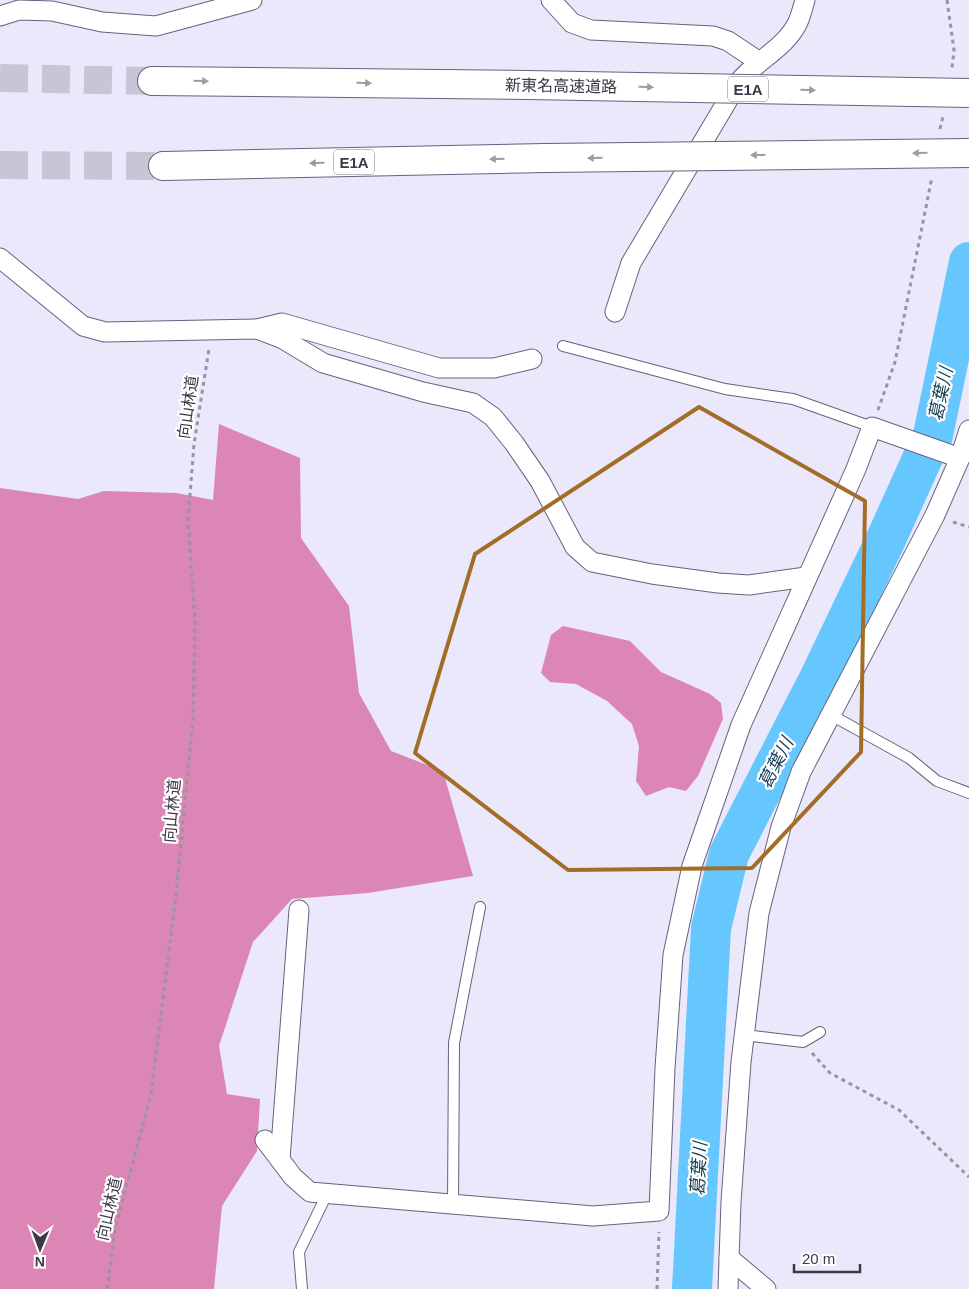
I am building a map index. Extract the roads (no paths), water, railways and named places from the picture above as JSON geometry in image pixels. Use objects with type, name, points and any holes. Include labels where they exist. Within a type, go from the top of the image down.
[{"type":"highway","name":"新東名高速道路","points":[[152,81],[527,85],[969,93]]},
{"type":"highway","name":"E1A","points":[[163,166],[546,158],[969,153]]},
{"type":"street","points":[[0,16],[19,10],[52,11],[102,22],[156,26],[252,0]]},
{"type":"street","points":[[551,0],[572,23],[591,30],[713,36],[728,41],[758,61]]},
{"type":"street","points":[[615,312],[631,263],[738,83],[758,61],[778,47],[798,24],[805,0]]},
{"type":"street","points":[[0,258],[83,326],[104,332],[257,329],[282,323],[439,368],[494,368],[532,359]]},
{"type":"street","points":[[257,329],[283,339],[323,363],[423,392],[473,403],[493,417],[514,443],[540,481],[575,547],[592,562],[652,574],[718,584],[749,585],[806,577]]},
{"type":"street","points":[[265,1140],[310,1192],[593,1216],[659,1211],[665,1068],[673,955],[692,866],[741,725],[806,577],[875,428],[956,457]]},
{"type":"street","points":[[728,1289],[731,1193],[744,1035],[759,913],[782,828],[801,772],[935,515],[956,457],[969,430]]},
{"type":"street","points":[[280,1159],[299,910]]},
{"type":"street","points":[[729,1258],[766,1289]]},
{"type":"lane","points":[[563,346],[726,389],[793,399],[875,428]]},
{"type":"lane","points":[[831,716],[909,758],[938,780],[969,792]]},
{"type":"lane","points":[[454,1205],[454,1043],[480,906]]},
{"type":"lane","points":[[744,1035],[803,1042],[820,1032]]},
{"type":"lane","points":[[302,1289],[299,1252],[327,1194]]},
{"type":"waterway","name":"葛葉川","points":[[692,1289],[711,928],[729,854],[820,677],[933,435],[969,262]]},
{"type":"tunnel","points":[[0,78],[152,81]]},
{"type":"tunnel","points":[[0,165],[163,166]]}]
